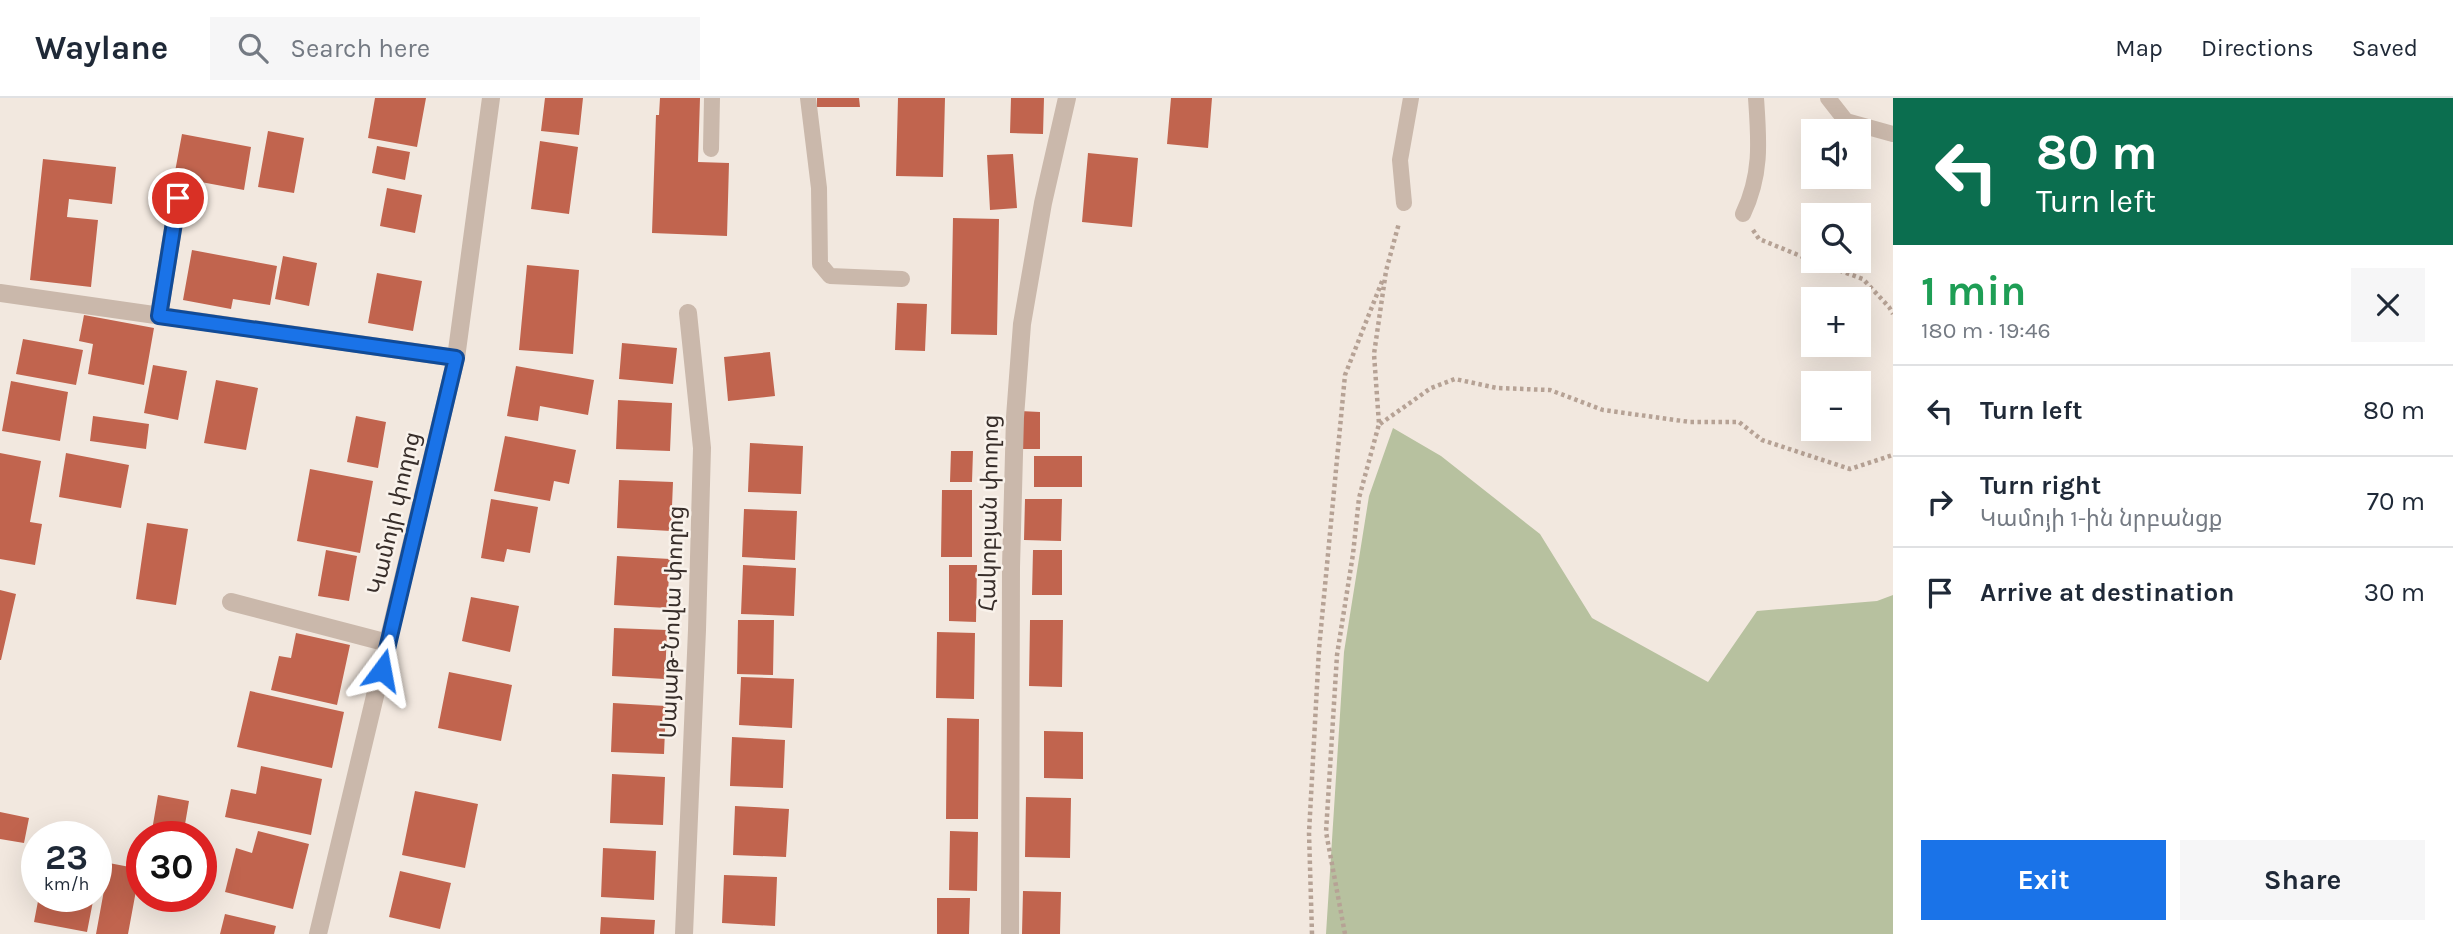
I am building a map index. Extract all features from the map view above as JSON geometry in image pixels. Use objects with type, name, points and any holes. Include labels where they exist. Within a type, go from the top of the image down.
[{"type":"street","name":"Կամոյի փողոց","points":[[318,934],[456,358],[491,98]]},
{"type":"street","name":"Հակոբյան փողոց","points":[[1010,934],[1015,417],[1023,324],[1043,203],[1067,98]]},
{"type":"street","points":[[159,316],[178,198]]},
{"type":"street","points":[[0,293],[456,358]]},
{"type":"street","name":"Սայաթ-Նովա փողոց","points":[[684,934],[702,448],[688,313]]},
{"type":"street","points":[[231,602],[388,643]]},
{"type":"lane","points":[[711,149],[712,98]]},
{"type":"lane","points":[[808,98],[819,187],[820,264],[830,276],[902,279]]},
{"type":"lane","points":[[1404,203],[1400,160],[1411,98]]},
{"type":"lane","points":[[1743,214],[1753,192],[1759,161],[1756,98]]},
{"type":"lane","points":[[1828,98],[1846,121],[1893,134]]},
{"type":"path","points":[[1345,934],[1326,832],[1337,655],[1359,498],[1379,424],[1374,354],[1386,271],[1404,203]]},
{"type":"path","points":[[1743,214],[1759,239],[1801,256]]},
{"type":"path","points":[[1312,934],[1309,833],[1319,649],[1345,375],[1386,271]]},
{"type":"path","points":[[1846,273],[1863,279],[1889,306],[1893,314]]},
{"type":"path","points":[[1379,424],[1431,387],[1455,379],[1497,388],[1550,390],[1603,410],[1690,422],[1739,422],[1762,440],[1850,469],[1893,454]]},
{"type":"green space","points":[[1393,428],[1441,456],[1540,534],[1592,618],[1708,682],[1757,611],[1877,601],[1893,595],[1893,934],[1326,934],[1344,652],[1369,496]]},
{"type":"building","points":[[375,98],[426,98],[417,147],[368,138]]},
{"type":"building","points":[[545,98],[583,98],[579,135],[541,131]]},
{"type":"building","points":[[660,98],[700,98],[698,162],[729,163],[727,236],[652,233],[656,115],[659,115]]},
{"type":"building","points":[[817,98],[859,98],[860,107],[817,107]]},
{"type":"building","points":[[898,98],[945,98],[943,177],[896,176]]},
{"type":"building","points":[[1011,98],[1044,98],[1043,134],[1010,133]]},
{"type":"building","points":[[1171,98],[1212,98],[1208,148],[1167,144]]},
{"type":"building","points":[[268,131],[304,138],[294,193],[258,187]]},
{"type":"building","points":[[182,134],[251,147],[244,190],[174,177]]},
{"type":"building","points":[[540,141],[578,147],[569,214],[531,209]]},
{"type":"building","points":[[377,146],[410,152],[405,180],[372,173]]},
{"type":"building","points":[[1088,153],[1138,158],[1132,227],[1082,222]]},
{"type":"building","points":[[1013,154],[1017,208],[990,210],[987,155]]},
{"type":"building","points":[[43,159],[116,167],[112,204],[69,199],[67,217],[98,220],[91,287],[30,280]]},
{"type":"building","points":[[387,188],[422,195],[415,233],[380,226]]},
{"type":"building","points":[[953,218],[999,219],[997,335],[951,334]]},
{"type":"building","points":[[192,250],[277,266],[270,305],[233,299],[231,309],[183,300]]},
{"type":"building","points":[[283,256],[317,263],[309,306],[275,299]]},
{"type":"building","points":[[527,265],[579,270],[573,354],[519,350]]},
{"type":"building","points":[[377,273],[422,281],[413,331],[368,323]]},
{"type":"building","points":[[897,303],[927,304],[925,351],[895,350]]},
{"type":"building","points":[[84,315],[154,328],[144,385],[88,374],[93,344],[79,341]]},
{"type":"building","points":[[23,339],[83,350],[76,385],[16,374]]},
{"type":"building","points":[[622,343],[677,348],[673,384],[619,379]]},
{"type":"building","points":[[770,352],[775,396],[728,401],[724,357]]},
{"type":"building","points":[[153,365],[187,371],[178,420],[144,413]]},
{"type":"building","points":[[516,366],[594,380],[588,415],[540,406],[538,421],[507,416]]},
{"type":"building","points":[[216,380],[258,388],[246,450],[204,443]]},
{"type":"building","points":[[11,381],[68,392],[60,441],[2,431]]},
{"type":"building","points":[[618,400],[672,403],[670,451],[616,449]]},
{"type":"building","points":[[1020,411],[1040,412],[1040,449],[1019,449]]},
{"type":"building","points":[[93,416],[149,424],[146,449],[90,441]]},
{"type":"building","points":[[356,416],[386,422],[378,468],[347,462]]},
{"type":"building","points":[[505,436],[576,450],[569,484],[554,481],[550,501],[494,491]]},
{"type":"building","points":[[750,443],[803,446],[801,494],[748,492]]},
{"type":"building","points":[[951,451],[973,451],[972,482],[950,482]]},
{"type":"building","points":[[0,453],[41,461],[30,522],[42,524],[35,565],[0,559]]},
{"type":"building","points":[[66,453],[129,465],[121,508],[59,497]]},
{"type":"building","points":[[1034,456],[1082,456],[1082,487],[1034,487]]},
{"type":"building","points":[[310,469],[373,481],[360,553],[297,541]]},
{"type":"building","points":[[619,480],[673,482],[671,531],[617,528]]},
{"type":"building","points":[[942,490],[972,490],[972,557],[941,557]]},
{"type":"building","points":[[491,499],[538,507],[530,553],[507,549],[504,562],[481,558]]},
{"type":"building","points":[[1025,499],[1062,499],[1061,541],[1024,540]]},
{"type":"building","points":[[744,509],[797,511],[795,560],[742,557]]},
{"type":"building","points":[[147,523],[188,529],[176,605],[136,599]]},
{"type":"building","points":[[326,550],[357,556],[349,601],[318,596]]},
{"type":"building","points":[[1033,550],[1062,550],[1062,595],[1032,595]]},
{"type":"building","points":[[617,556],[670,559],[667,608],[614,605]]},
{"type":"building","points":[[743,565],[796,568],[794,616],[741,614]]},
{"type":"building","points":[[949,565],[977,565],[976,622],[949,621]]},
{"type":"building","points":[[0,590],[16,594],[1,660],[0,660]]},
{"type":"building","points":[[471,597],[519,606],[510,652],[462,641]]},
{"type":"building","points":[[738,620],[774,620],[773,675],[737,674]]},
{"type":"building","points":[[1030,620],[1063,620],[1062,687],[1029,686]]},
{"type":"building","points":[[614,628],[667,630],[665,679],[612,676]]},
{"type":"building","points":[[937,632],[975,633],[974,699],[936,698]]},
{"type":"building","points":[[296,633],[350,645],[337,705],[271,690],[279,656],[291,658]]},
{"type":"building","points":[[449,672],[512,685],[501,741],[438,728]]},
{"type":"building","points":[[741,677],[794,679],[792,728],[739,725]]},
{"type":"building","points":[[250,691],[344,712],[332,768],[237,747]]},
{"type":"building","points":[[613,703],[666,706],[664,754],[611,752]]},
{"type":"building","points":[[947,718],[979,719],[978,819],[946,819]]},
{"type":"building","points":[[1044,731],[1083,732],[1083,779],[1044,778]]},
{"type":"building","points":[[732,737],[785,740],[783,788],[730,786]]},
{"type":"building","points":[[261,766],[322,779],[311,835],[225,817],[231,789],[256,794]]},
{"type":"building","points":[[612,774],[665,777],[663,825],[610,823]]},
{"type":"building","points":[[415,791],[478,804],[465,868],[402,855]]},
{"type":"building","points":[[158,795],[189,801],[186,821],[154,821]]},
{"type":"building","points":[[1026,797],[1071,798],[1070,858],[1025,857]]},
{"type":"building","points":[[735,806],[789,809],[786,857],[733,855]]},
{"type":"building","points":[[0,812],[29,818],[28,821],[21,821],[21,842],[0,839]]},
{"type":"building","points":[[258,831],[309,844],[293,909],[225,892],[236,848],[252,853]]},
{"type":"building","points":[[950,831],[978,832],[977,891],[949,890]]},
{"type":"building","points":[[603,848],[656,851],[654,900],[601,897]]},
{"type":"building","points":[[112,864],[126,866],[126,912],[132,912],[128,934],[96,934],[100,912],[112,912]]},
{"type":"building","points":[[400,871],[451,883],[440,929],[389,917]]},
{"type":"building","points":[[724,875],[777,877],[775,926],[722,923]]},
{"type":"building","points":[[1023,891],[1061,892],[1060,934],[1022,934]]},
{"type":"building","points":[[937,898],[970,898],[969,934],[937,934]]},
{"type":"building","points":[[36,912],[91,912],[87,932],[34,922]]},
{"type":"building","points":[[225,914],[276,926],[274,934],[220,934]]},
{"type":"building","points":[[601,917],[655,920],[654,934],[600,934]]},
{"type":"route","points":[[178,198],[159,316],[456,358],[382,670]]}]
